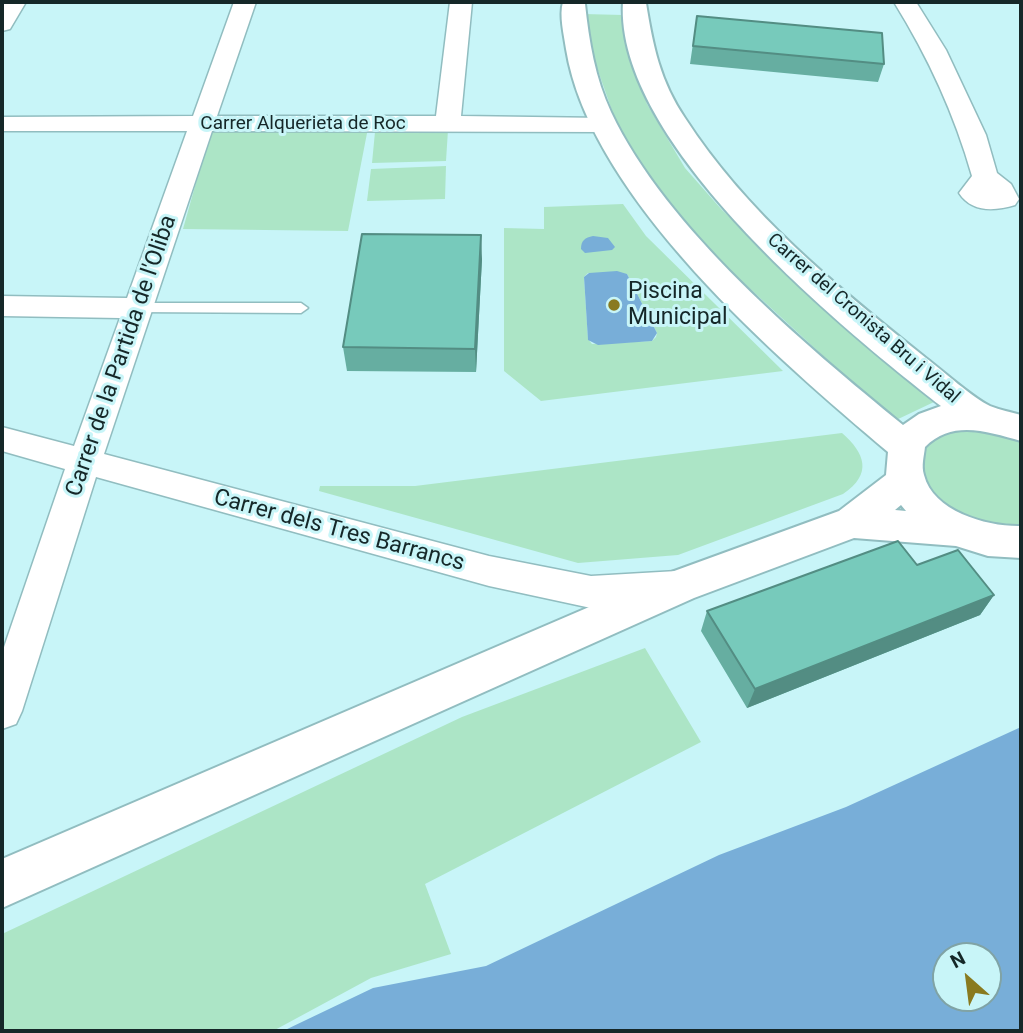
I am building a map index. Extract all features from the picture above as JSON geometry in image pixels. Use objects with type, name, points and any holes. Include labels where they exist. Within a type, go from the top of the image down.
[{"type":"street","points":[[2,24],[15,2]]},
{"type":"street","name":"Carrer de la Partida de l'Oliba","points":[[2,711],[84,463],[245,2]]},
{"type":"street","points":[[448,123],[461,2]]},
{"type":"street","points":[[905,2],[935,50],[973,135],[985,176]]},
{"type":"street","name":"Carrer del Cronista Bru i Vidal","points":[[960,531],[920,502],[907,464],[859,409],[718,277],[658,207],[604,125],[581,65],[603,4],[634,18],[644,60],[666,111],[720,188],[778,250],[925,376],[977,415]]},
{"type":"street","name":"Carrer Alquerieta de Roc","points":[[2,124],[604,125]]},
{"type":"street","points":[[2,306],[138,308]]},
{"type":"street","points":[[853,522],[907,464],[912,437],[929,423],[950,416],[977,415],[1021,428]]},
{"type":"street","name":"Carrer dels Tres Barrancs","points":[[2,439],[489,571],[591,592],[680,586]]},
{"type":"street","points":[[6,878],[680,586],[853,522],[960,531],[990,541],[1019,544]]},
{"type":"lane","points":[[138,308],[301,308]]},
{"type":"green space","points":[[583,14],[623,15],[631,54],[647,104],[685,168],[722,210],[934,402],[894,421],[698,241],[623,142],[589,45]]},
{"type":"green space","points":[[368,128],[348,231],[183,229],[211,129]]},
{"type":"green space","points":[[448,130],[446,161],[372,163],[375,132]]},
{"type":"green space","points":[[446,166],[445,199],[367,201],[371,169]]},
{"type":"green space","points":[[623,204],[646,236],[783,371],[541,401],[504,371],[504,228],[544,229],[544,207]],"holes":[[[588,273],[627,274],[657,333],[656,337],[652,341],[592,344],[588,339],[584,277]]]},
{"type":"green space","points":[[939,428],[1000,431],[1021,442],[1021,525],[996,526],[975,522],[934,502],[915,451]]},
{"type":"green space","points":[[842,433],[856,448],[862,463],[859,479],[843,494],[678,555],[578,563],[319,491],[320,486],[415,486]]},
{"type":"green space","points":[[645,648],[701,742],[425,884],[451,954],[371,978],[273,1031],[2,1031],[2,934],[462,717]]},
{"type":"water","points":[[593,236],[608,238],[615,247],[612,250],[585,253],[581,249],[583,241]]},
{"type":"water","name":"Piscina Municipal","points":[[617,271],[627,274],[657,333],[652,341],[598,345],[588,340],[584,277],[589,273]]},
{"type":"water","points":[[1021,727],[1021,1031],[283,1031],[373,988],[486,966],[719,855],[846,807]]},
{"type":"building","points":[[697,16],[882,33],[884,64],[693,46]]},
{"type":"building","points":[[362,234],[481,235],[475,349],[343,347]]},
{"type":"building","points":[[898,541],[917,565],[958,550],[994,595],[755,689],[707,611]]},
{"type":"place","name":"Piscina Municipal","points":[[614,305]]}]
